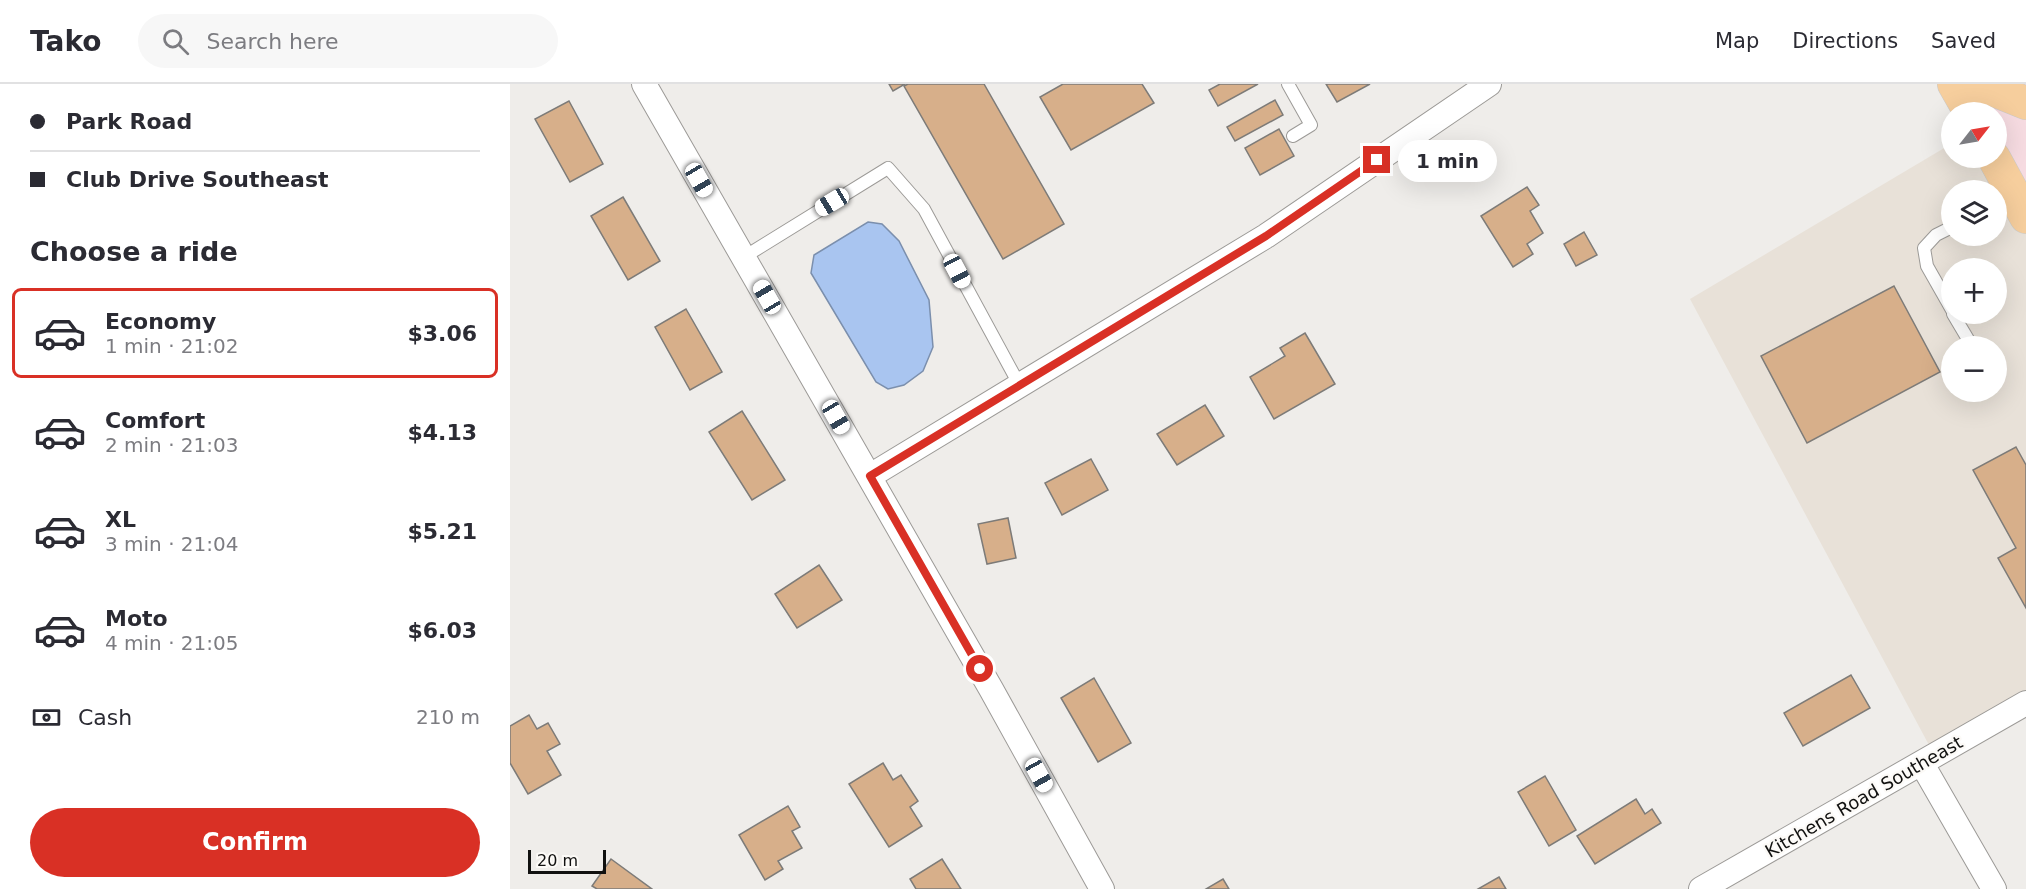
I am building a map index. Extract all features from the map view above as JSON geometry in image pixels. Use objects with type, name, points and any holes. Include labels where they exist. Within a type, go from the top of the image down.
[{"type":"main road","points":[[1954,84],[1964,102]]},
{"type":"main road","points":[[1979,84],[2026,103]]},
{"type":"main road","points":[[1999,168],[2016,202]]},
{"type":"street","points":[[644,84],[870,476],[1102,889]]},
{"type":"street","points":[[870,476],[1266,236],[1489,84]]},
{"type":"street","name":"Kitchens Road Southeast","points":[[1701,889],[2026,703]]},
{"type":"street","points":[[1922,764],[1994,889]]},
{"type":"lane","points":[[1288,84],[1311,125],[1293,136]]},
{"type":"lane","points":[[744,257],[888,168],[924,209],[1020,386]]},
{"type":"lane","points":[[1941,232],[1924,248],[1927,266],[1941,292]]},
{"type":"shaded area","points":[[1958,84],[2026,84],[2026,213],[2003,168],[2007,168],[2007,102],[1968,102]]},
{"type":"shaded area","points":[[1941,150],[1941,168],[2002,168],[2026,213],[2026,706],[1937,760],[1690,299]]},
{"type":"water","points":[[868,222],[882,224],[899,241],[929,300],[933,347],[923,371],[904,385],[888,389],[876,382],[811,273],[814,255]]},
{"type":"building","points":[[889,84],[905,84],[893,91]]},
{"type":"building","points":[[908,84],[984,84],[1064,224],[1003,259],[904,86]]},
{"type":"building","points":[[1063,84],[1142,84],[1154,103],[1071,150],[1040,97]]},
{"type":"building","points":[[1220,84],[1258,84],[1218,106],[1209,90]]},
{"type":"building","points":[[1326,84],[1370,84],[1337,102]]},
{"type":"building","points":[[1275,100],[1283,115],[1235,141],[1227,127]]},
{"type":"building","points":[[569,101],[603,164],[570,182],[535,119]]},
{"type":"building","points":[[1279,129],[1294,156],[1260,175],[1245,148]]},
{"type":"building","points":[[1527,187],[1539,205],[1530,211],[1543,233],[1527,244],[1533,254],[1513,267],[1481,216]]},
{"type":"building","points":[[623,197],[660,261],[628,280],[591,216]]},
{"type":"building","points":[[1584,232],[1597,255],[1576,266],[1564,244]]},
{"type":"building","points":[[1894,286],[1940,372],[1807,443],[1761,356]]},
{"type":"building","points":[[686,309],[722,372],[690,390],[655,327]]},
{"type":"building","points":[[1305,333],[1335,384],[1274,419],[1250,377],[1285,356],[1280,348]]},
{"type":"building","points":[[1205,405],[1224,436],[1177,465],[1157,434]]},
{"type":"building","points":[[742,411],[785,480],[752,500],[709,432]]},
{"type":"building","points":[[2016,447],[2026,465],[2026,608],[1998,558],[2016,548],[1973,470]]},
{"type":"building","points":[[1091,459],[1108,490],[1062,515],[1045,483]]},
{"type":"building","points":[[1008,518],[1016,558],[987,564],[978,524]]},
{"type":"building","points":[[819,565],[842,600],[797,628],[775,594]]},
{"type":"building","points":[[1851,675],[1870,708],[1803,746],[1784,713]]},
{"type":"building","points":[[1094,678],[1131,743],[1098,762],[1061,698]]},
{"type":"building","points":[[529,715],[537,729],[548,723],[560,744],[547,751],[561,775],[528,794],[510,763],[510,726]]},
{"type":"building","points":[[883,763],[893,780],[901,775],[918,801],[910,807],[922,826],[889,847],[849,784]]},
{"type":"building","points":[[1545,776],[1576,830],[1549,846],[1518,792]]},
{"type":"building","points":[[1636,799],[1645,814],[1652,809],[1661,823],[1595,864],[1577,836]]},
{"type":"building","points":[[788,806],[800,827],[792,831],[802,848],[778,861],[783,869],[765,880],[739,835]]},
{"type":"building","points":[[611,859],[652,889],[597,889],[592,886]]},
{"type":"building","points":[[942,859],[961,889],[916,889],[910,879]]},
{"type":"building","points":[[1499,877],[1506,889],[1478,889]]},
{"type":"building","points":[[1223,879],[1229,889],[1206,889]]},
{"type":"route","points":[[980,669],[870,476],[1266,236],[1377,160]]}]
